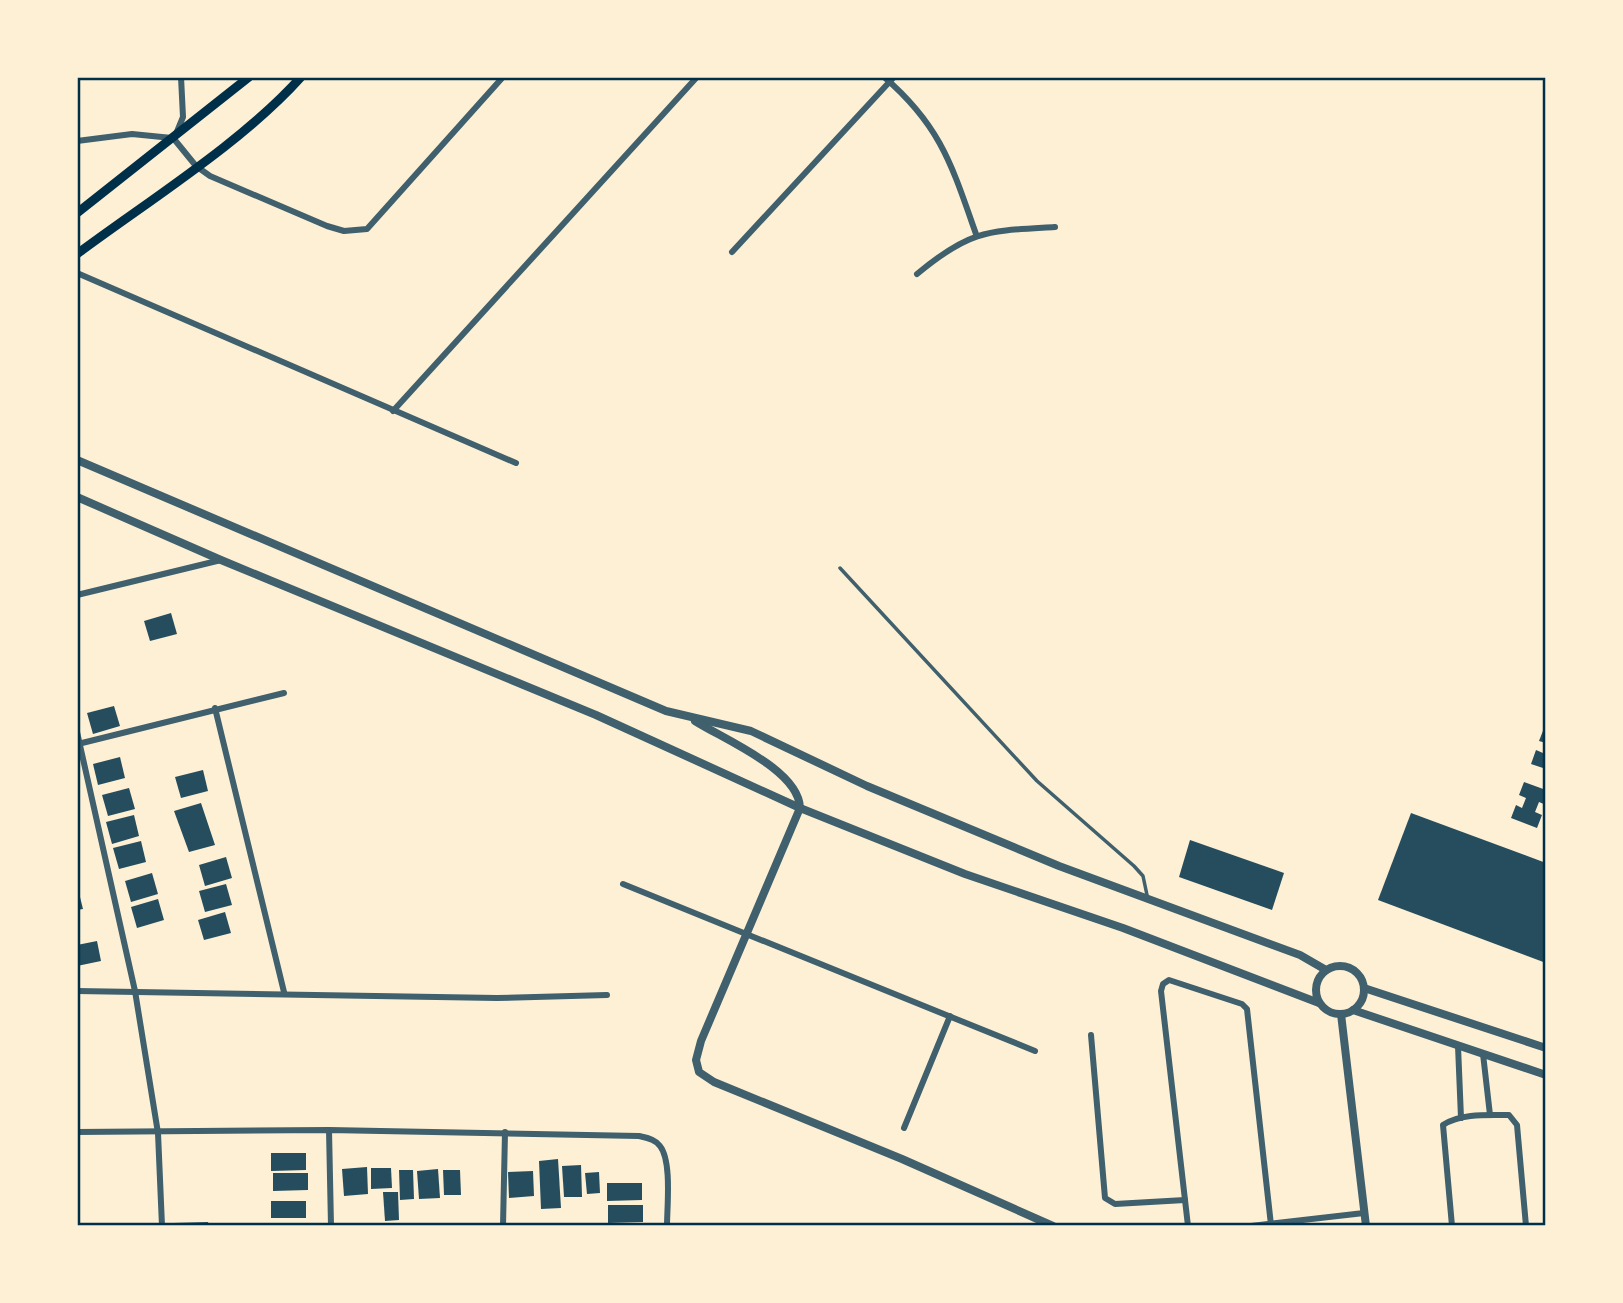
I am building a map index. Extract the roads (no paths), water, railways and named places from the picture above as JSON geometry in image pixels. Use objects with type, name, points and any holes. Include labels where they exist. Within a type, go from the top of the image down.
[{"type":"main road","points":[[77,213],[174,139],[249,77]]},
{"type":"main road","points":[[285,77],[300,79]]},
{"type":"main road","points":[[77,254],[272,107],[300,79]]},
{"type":"street","points":[[174,139],[183,117],[181,77]]},
{"type":"street","points":[[77,141],[132,134],[174,139],[196,166],[223,182],[344,231],[367,229],[503,77]]},
{"type":"street","points":[[393,411],[695,78]]},
{"type":"street","points":[[732,252],[889,79],[927,120],[949,155],[976,234]]},
{"type":"street","points":[[917,274],[948,248],[976,234],[1055,228]]},
{"type":"street","points":[[77,273],[516,463]]},
{"type":"street","points":[[77,460],[512,648],[666,711],[751,731],[867,786],[1059,866],[1147,895],[1300,955],[1326,970]]},
{"type":"street","points":[[77,497],[221,560],[596,715],[800,808],[965,874],[1123,928],[1319,1003],[1329,1012],[1341,1014],[1353,1010],[1362,1000],[1364,988],[1360,976],[1350,968],[1338,965],[1326,970],[1317,979],[1315,992],[1319,1003]]},
{"type":"street","points":[[77,595],[221,560]]},
{"type":"street","points":[[78,744],[284,693]]},
{"type":"street","points":[[215,708],[284,992]]},
{"type":"street","points":[[689,718],[786,778],[799,796],[800,808],[701,1041],[697,1056],[698,1068],[714,1082],[902,1159],[1053,1226]]},
{"type":"street","points":[[77,732],[135,991],[158,1133],[162,1226]]},
{"type":"street","points":[[623,884],[1035,1051]]},
{"type":"street","points":[[1188,1226],[1161,991],[1163,984],[1169,980],[1242,1004],[1247,1009],[1271,1225]]},
{"type":"street","points":[[1364,988],[1546,1048]]},
{"type":"street","points":[[77,990],[498,998],[607,995]]},
{"type":"street","points":[[1353,1010],[1546,1075]]},
{"type":"street","points":[[1341,1014],[1366,1226]]},
{"type":"street","points":[[904,1128],[950,1016]]},
{"type":"street","points":[[1091,1035],[1105,1198],[1115,1204],[1185,1200]]},
{"type":"street","points":[[1458,1046],[1461,1118]]},
{"type":"street","points":[[1483,1054],[1490,1115]]},
{"type":"street","points":[[1452,1226],[1442,1130],[1449,1121],[1490,1115],[1509,1115],[1517,1125],[1526,1226]]},
{"type":"street","points":[[329,1130],[331,1226]]},
{"type":"street","points":[[77,1132],[505,1132],[650,1139],[660,1146],[667,1179],[667,1226]]},
{"type":"street","points":[[503,1226],[505,1132]]},
{"type":"street","points":[[1251,1226],[1314,1223],[1364,1213]]},
{"type":"lane","points":[[840,568],[1037,781],[1134,866],[1143,876],[1147,895]]}]
